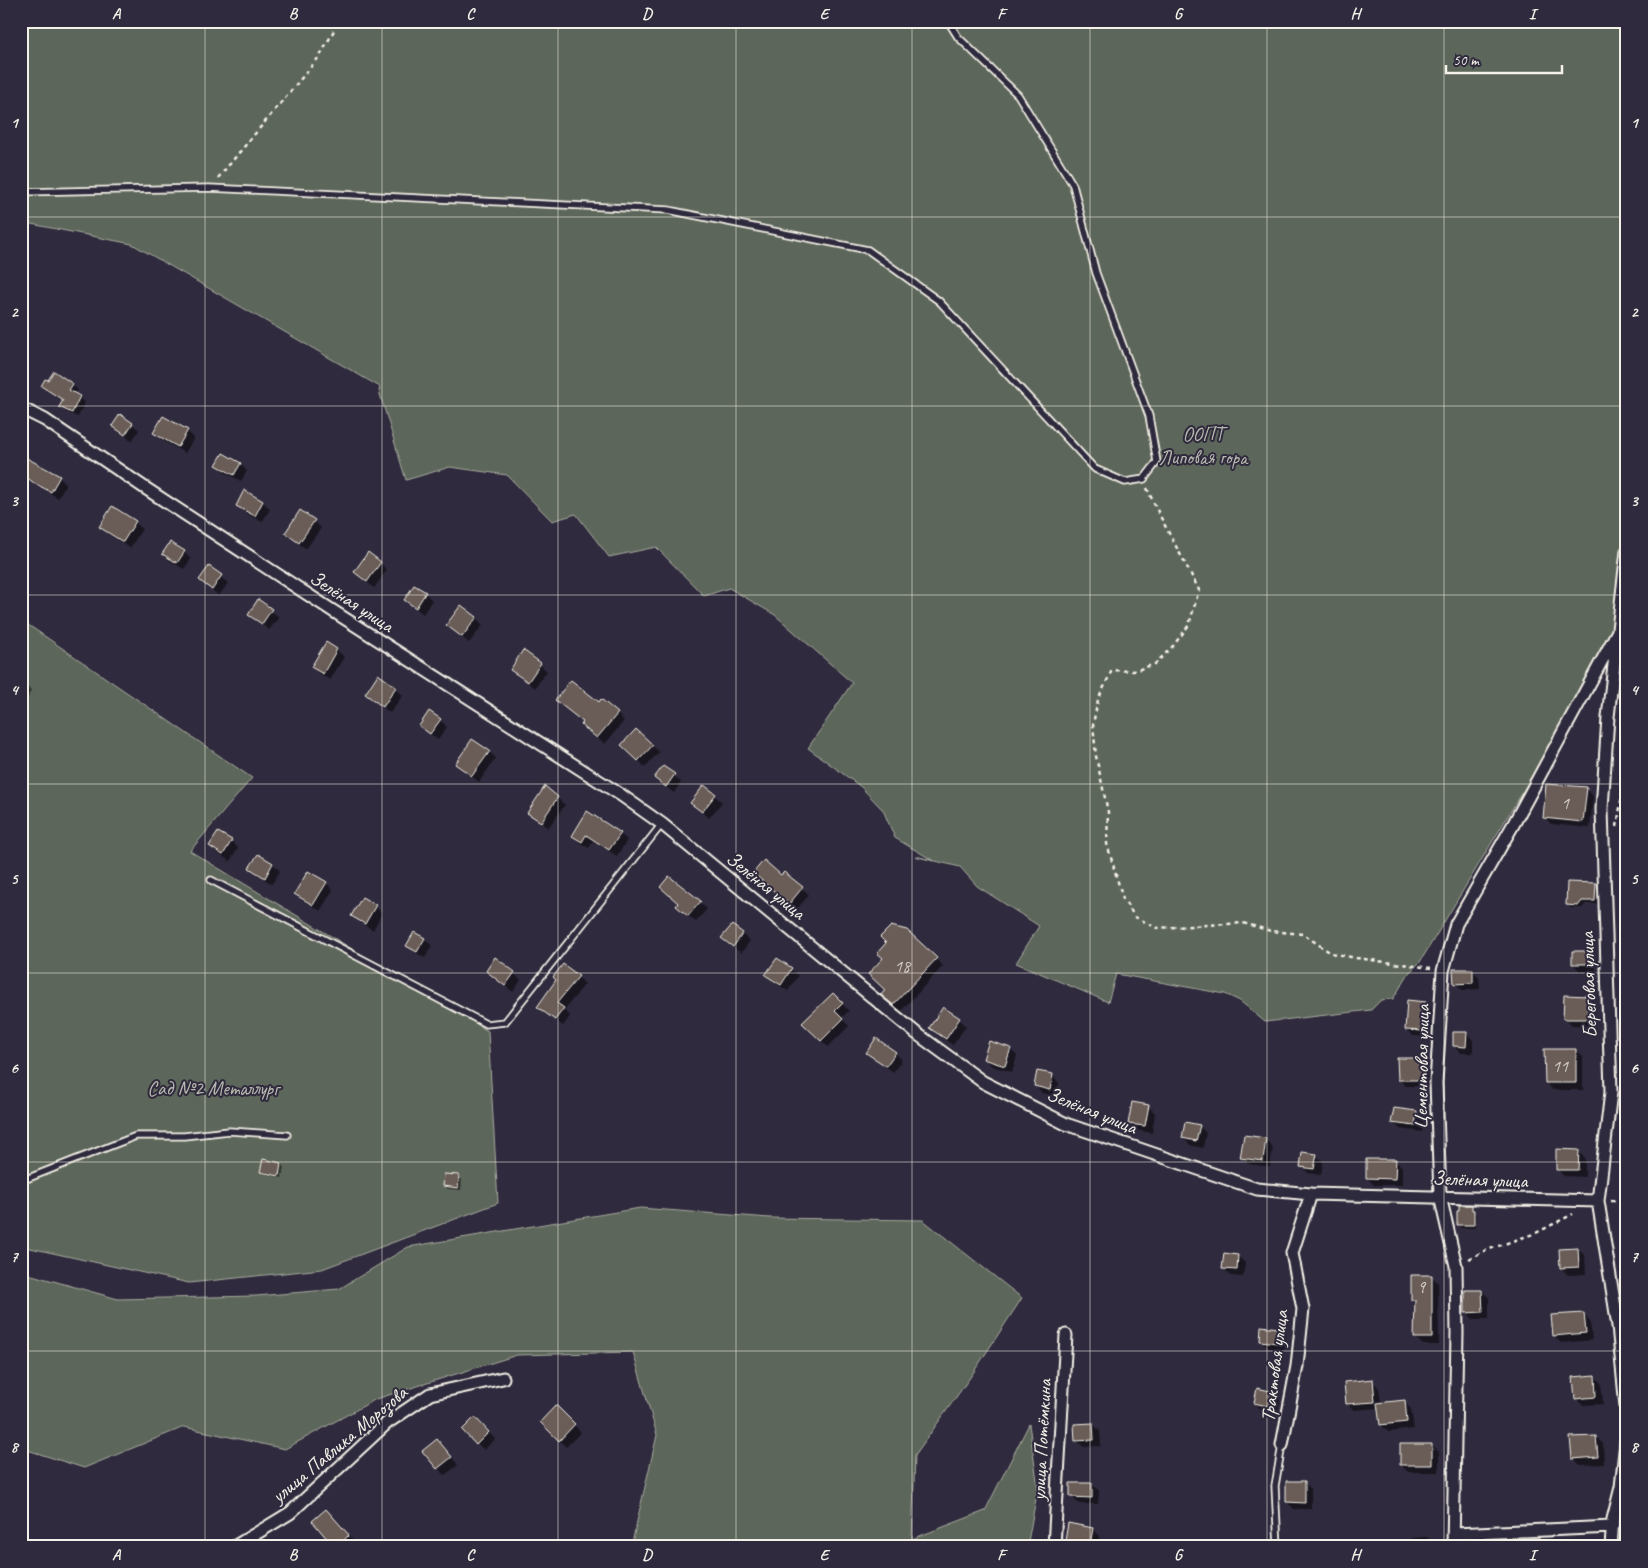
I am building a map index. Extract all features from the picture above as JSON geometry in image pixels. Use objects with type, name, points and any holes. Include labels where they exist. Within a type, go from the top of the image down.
[{"type":"street","name":"Зелёная улица","points":[[21,408],[45,420],[333,611],[622,796],[662,824],[916,1033],[983,1082],[1066,1124],[1257,1190],[1312,1194],[1598,1201]]},
{"type":"street","name":"Береговая улица","points":[[1627,550],[1608,716],[1602,809],[1610,1092],[1598,1201],[1618,1326],[1627,1417]]},
{"type":"street","name":"Цементовая улица","points":[[1454,1547],[1456,1266],[1440,1196],[1436,1083],[1443,971],[1456,924],[1619,629]]},
{"type":"street","name":"Трактовая улица","points":[[1282,1445],[1297,1366],[1303,1309],[1292,1253],[1312,1194]]},
{"type":"street","name":"улица Потёмкина","points":[[1054,1547],[1066,1335]]},
{"type":"street","name":"улица Павлика Морозова","points":[[234,1547],[290,1513],[387,1423],[430,1394],[503,1378]]},
{"type":"street","points":[[1611,1547],[1612,1527],[1620,1487],[1627,1433]]},
{"type":"street","points":[[1454,1534],[1612,1527]]},
{"type":"lane","points":[[21,192],[209,188],[668,210],[868,250],[938,301],[1095,469],[1125,482],[1144,479],[1157,462],[1149,416],[1096,273],[1073,185],[1018,95],[958,37],[948,21]]},
{"type":"lane","points":[[211,880],[486,1024],[505,1022],[662,824]]},
{"type":"lane","points":[[21,1181],[136,1136],[184,1136],[230,1131],[286,1135]]},
{"type":"lane","name":"Трактовая улица","points":[[1278,1547],[1275,1486],[1282,1445]]},
{"type":"path","points":[[209,188],[320,56],[339,21]]},
{"type":"path","points":[[1144,479],[1159,516],[1181,553],[1199,590],[1189,625],[1173,646],[1155,664],[1134,671],[1112,670],[1098,700],[1093,724],[1096,756],[1108,812],[1107,844],[1123,899],[1135,917],[1157,928],[1243,923],[1271,931],[1303,934],[1331,953],[1443,971]]},
{"type":"path","points":[[1456,1266],[1484,1251],[1536,1233],[1598,1201]]},
{"type":"green space","name":"ООПТ Липовая гора","points":[[21,21],[1627,21],[1627,618],[1420,962],[1409,973],[1393,999],[1381,1000],[1371,1010],[1265,1022],[1240,1001],[1225,994],[1116,974],[1108,1002],[1016,963],[1039,926],[977,886],[960,867],[933,860],[895,838],[883,810],[861,787],[808,748],[852,683],[775,615],[729,588],[704,596],[656,547],[609,557],[576,514],[552,521],[507,475],[450,467],[406,480],[379,391],[380,387],[132,244],[21,222]]},
{"type":"green space","name":"Сад №2 Металлург","points":[[21,620],[252,778],[190,851],[488,1031],[498,1203],[322,1269],[189,1283],[21,1246]]},
{"type":"green space","points":[[640,1208],[770,1218],[923,1220],[1022,1298],[971,1376],[915,1455],[912,1539],[985,1511],[1029,1424],[1038,1488],[1027,1547],[631,1547],[657,1435],[633,1352],[517,1355],[376,1399],[285,1449],[184,1427],[84,1468],[21,1448],[21,1272],[118,1299],[256,1296],[339,1289],[408,1247]]},
{"type":"building","points":[[54,371],[73,384],[69,390],[80,396],[72,413],[59,407],[63,400],[41,386],[45,379],[48,380]]},
{"type":"building","points":[[120,414],[133,423],[125,435],[112,426]]},
{"type":"building","points":[[163,416],[188,430],[178,447],[153,433]]},
{"type":"building","points":[[223,453],[241,463],[234,475],[216,465]]},
{"type":"building","points":[[21,455],[60,476],[51,492],[21,473]]},
{"type":"building","points":[[244,490],[263,501],[255,516],[236,506]]},
{"type":"building","points":[[112,506],[136,521],[123,542],[99,527]]},
{"type":"building","points":[[300,510],[315,520],[299,543],[285,533]]},
{"type":"building","points":[[170,542],[185,551],[177,563],[162,554]]},
{"type":"building","points":[[368,552],[381,562],[367,582],[354,572]]},
{"type":"building","points":[[209,566],[222,575],[212,590],[199,580]]},
{"type":"building","points":[[414,585],[426,592],[416,608],[404,600]]},
{"type":"building","points":[[258,599],[272,609],[262,624],[248,615]]},
{"type":"building","points":[[461,605],[477,617],[462,637],[446,625]]},
{"type":"building","points":[[326,642],[337,649],[323,674],[311,667]]},
{"type":"building","points":[[523,650],[541,663],[528,682],[510,670]]},
{"type":"building","points":[[378,674],[396,687],[383,707],[365,694]]},
{"type":"building","points":[[571,680],[599,702],[601,699],[618,713],[597,738],[581,725],[583,722],[555,700]]},
{"type":"building","points":[[429,711],[441,719],[430,734],[419,726]]},
{"type":"building","points":[[636,729],[653,745],[638,761],[621,745]]},
{"type":"building","points":[[472,739],[490,751],[472,776],[455,764]]},
{"type":"building","points":[[663,766],[675,774],[666,787],[654,778]]},
{"type":"building","points":[[1546,784],[1587,787],[1583,822],[1543,818]]},
{"type":"building","points":[[704,785],[716,794],[702,812],[690,803]]},
{"type":"building","points":[[545,786],[558,797],[541,822],[527,813]]},
{"type":"building","points":[[587,811],[621,833],[609,850],[586,835],[582,842],[572,836]]},
{"type":"building","points":[[218,832],[232,840],[223,855],[209,846]]},
{"type":"building","points":[[258,854],[273,863],[265,878],[249,868]]},
{"type":"building","points":[[764,860],[781,875],[784,872],[803,887],[789,904],[753,873]]},
{"type":"building","points":[[308,871],[327,882],[313,905],[294,894]]},
{"type":"building","points":[[669,876],[701,901],[688,916],[676,906],[678,903],[660,887]]},
{"type":"building","points":[[1567,882],[1596,883],[1595,901],[1582,901],[1578,906],[1566,905]]},
{"type":"building","points":[[362,897],[376,905],[365,924],[351,916]]},
{"type":"building","points":[[732,925],[743,933],[733,947],[721,938]]},
{"type":"building","points":[[891,926],[907,930],[937,958],[893,1005],[881,995],[885,990],[868,974],[883,958],[877,953],[886,943],[880,937]]},
{"type":"building","points":[[414,932],[425,938],[417,952],[406,946]]},
{"type":"building","points":[[1572,951],[1589,951],[1589,964],[1572,964]]},
{"type":"building","points":[[495,957],[515,972],[505,986],[486,971]]},
{"type":"building","points":[[777,958],[792,968],[781,985],[765,975]]},
{"type":"building","points":[[563,964],[579,976],[557,1003],[564,1008],[555,1020],[537,1007],[556,980],[553,977]]},
{"type":"building","points":[[1453,969],[1473,969],[1473,983],[1454,984]]},
{"type":"building","points":[[833,993],[843,1003],[835,1011],[843,1019],[821,1041],[802,1023]]},
{"type":"building","points":[[1564,995],[1589,996],[1588,1019],[1563,1019]]},
{"type":"building","points":[[1407,1000],[1426,1002],[1424,1031],[1405,1030]]},
{"type":"building","points":[[943,1007],[960,1018],[946,1039],[929,1028]]},
{"type":"building","points":[[1453,1032],[1467,1032],[1466,1047],[1453,1046]]},
{"type":"building","points":[[876,1038],[896,1052],[886,1066],[866,1053]]},
{"type":"building","points":[[989,1041],[1011,1048],[1005,1066],[983,1059]]},
{"type":"building","points":[[1544,1049],[1576,1049],[1576,1083],[1545,1083]]},
{"type":"building","points":[[1397,1058],[1420,1058],[1421,1080],[1398,1080]]},
{"type":"building","points":[[1037,1071],[1053,1074],[1050,1090],[1034,1086]]},
{"type":"building","points":[[1132,1102],[1149,1105],[1145,1126],[1128,1124]]},
{"type":"building","points":[[1394,1108],[1417,1111],[1415,1126],[1391,1123]]},
{"type":"building","points":[[1185,1122],[1200,1125],[1196,1141],[1182,1138]]},
{"type":"building","points":[[1244,1135],[1266,1138],[1263,1161],[1240,1158]]},
{"type":"building","points":[[1556,1149],[1579,1150],[1578,1170],[1556,1170]]},
{"type":"building","points":[[1302,1152],[1317,1154],[1314,1169],[1300,1167]]},
{"type":"building","points":[[263,1159],[281,1163],[279,1176],[260,1172]]},
{"type":"building","points":[[1366,1159],[1396,1159],[1395,1179],[1366,1178]]},
{"type":"building","points":[[444,1174],[459,1175],[458,1188],[443,1186]]},
{"type":"building","points":[[1459,1205],[1472,1205],[1474,1225],[1457,1225]]},
{"type":"building","points":[[1578,1248],[1579,1267],[1560,1268],[1559,1249]]},
{"type":"building","points":[[1224,1253],[1238,1255],[1237,1270],[1222,1269]]},
{"type":"building","points":[[1411,1275],[1432,1275],[1432,1338],[1414,1338],[1415,1300],[1411,1300]]},
{"type":"building","points":[[1465,1290],[1482,1290],[1483,1312],[1465,1313]]},
{"type":"building","points":[[1584,1313],[1586,1333],[1553,1336],[1551,1315]]},
{"type":"building","points":[[1261,1326],[1279,1328],[1278,1343],[1260,1341]]},
{"type":"building","points":[[1595,1375],[1596,1397],[1575,1399],[1573,1377]]},
{"type":"building","points":[[1373,1379],[1375,1402],[1346,1404],[1344,1382]]},
{"type":"building","points":[[1257,1388],[1274,1392],[1271,1407],[1254,1403]]},
{"type":"building","points":[[1405,1400],[1407,1422],[1380,1425],[1377,1403]]},
{"type":"building","points":[[556,1405],[575,1424],[559,1441],[540,1422]]},
{"type":"building","points":[[475,1417],[489,1432],[476,1445],[462,1430]]},
{"type":"building","points":[[1093,1423],[1094,1440],[1075,1441],[1074,1424]]},
{"type":"building","points":[[1596,1436],[1598,1457],[1572,1459],[1570,1437]]},
{"type":"building","points":[[437,1439],[452,1457],[437,1469],[422,1451]]},
{"type":"building","points":[[1400,1444],[1432,1444],[1432,1465],[1400,1465]]},
{"type":"building","points":[[1286,1481],[1305,1481],[1305,1503],[1286,1502]]},
{"type":"building","points":[[1070,1483],[1092,1483],[1092,1498],[1070,1497]]},
{"type":"building","points":[[326,1509],[349,1535],[337,1547],[334,1547],[312,1521]]},
{"type":"building","points":[[1068,1523],[1093,1528],[1090,1545],[1065,1541]]}]
